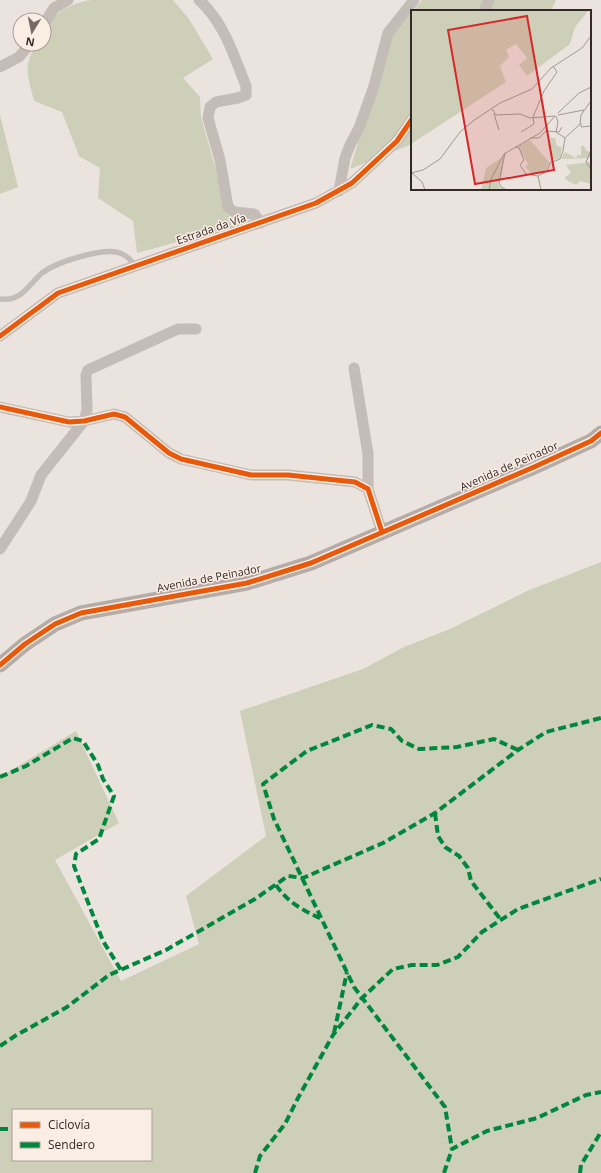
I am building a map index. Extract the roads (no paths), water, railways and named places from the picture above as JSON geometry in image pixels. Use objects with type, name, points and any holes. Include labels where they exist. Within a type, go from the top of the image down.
[{"type":"street","points":[[52,12],[54,8],[68,0]]},
{"type":"street","points":[[200,0],[211,11],[225,36],[246,86],[246,95],[216,102],[210,107],[208,118],[220,160],[228,207],[234,212],[254,214],[260,223]]},
{"type":"street","points":[[339,191],[345,158],[350,145],[360,128],[374,86],[388,33],[414,0]]},
{"type":"street","points":[[484,10],[489,0]]},
{"type":"street","points":[[0,67],[19,57],[23,52]]},
{"type":"street","name":"Estrada da Vía","points":[[0,336],[58,293],[316,203],[339,191],[352,183],[397,141],[411,120]]},
{"type":"street","points":[[0,549],[30,501],[41,475],[84,422],[87,410],[86,375],[88,370],[178,329],[196,329]]},
{"type":"street","points":[[354,368],[368,454],[368,489],[382,532]]},
{"type":"street","points":[[0,407],[69,422],[84,422],[114,414],[125,417],[169,453],[181,459],[251,475],[288,476],[355,482],[368,489]]},
{"type":"street","name":"Avenida de Peinador","points":[[0,666],[25,644],[55,624],[81,613],[247,583],[311,563],[541,464],[591,441],[601,433]]},
{"type":"lane","points":[[0,299],[9,300],[20,295],[43,272],[71,258],[116,252],[127,256],[136,266]]}]
